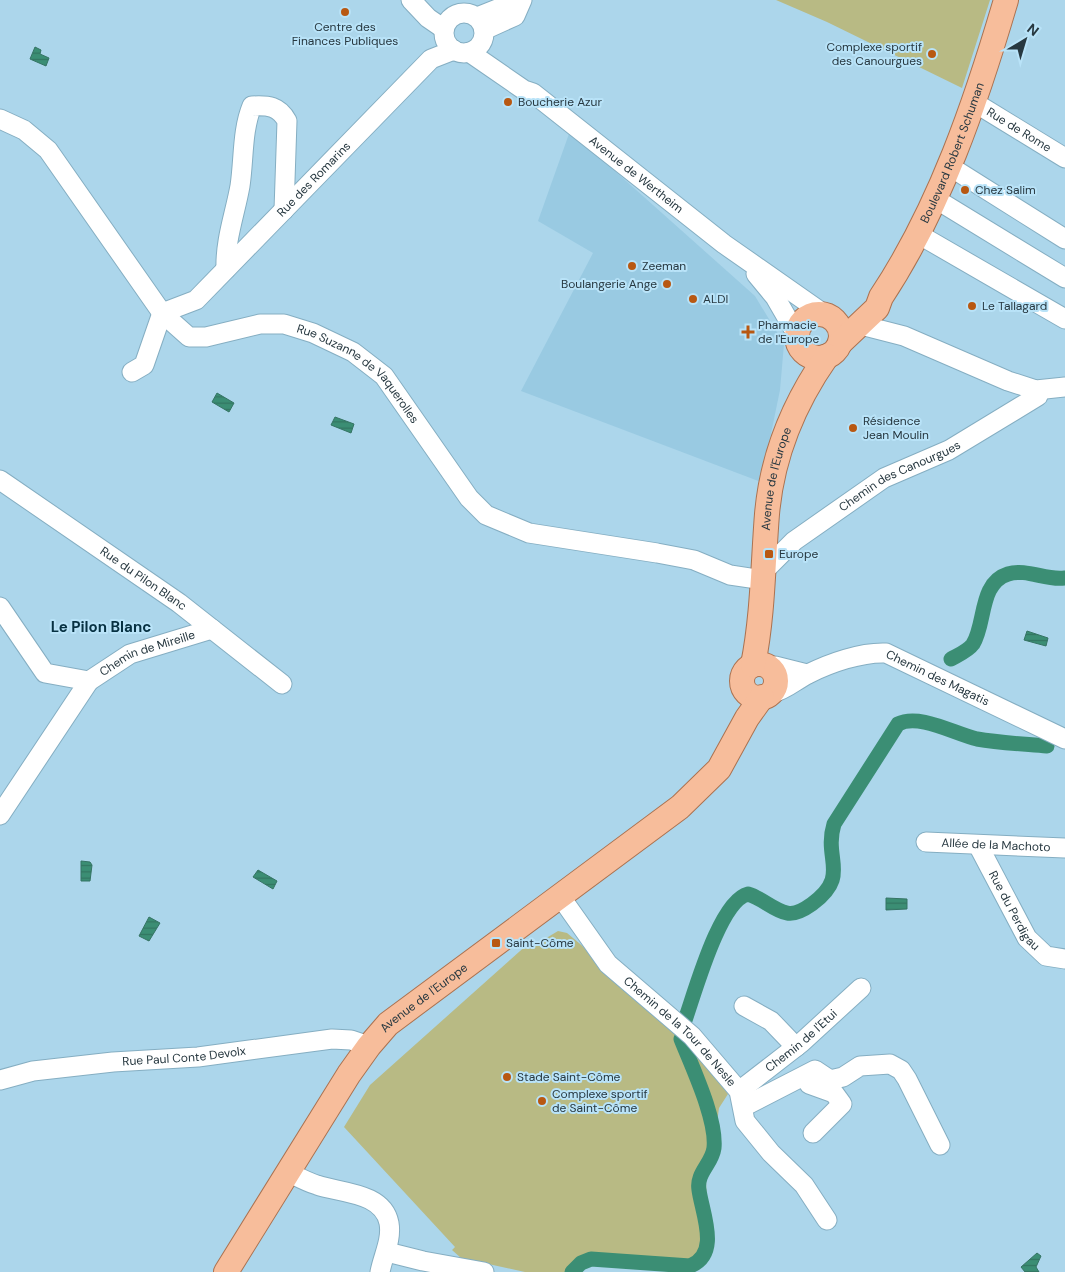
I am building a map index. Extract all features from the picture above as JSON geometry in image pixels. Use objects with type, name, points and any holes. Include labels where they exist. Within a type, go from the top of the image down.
[{"type":"main road","name":"Boulevard Robert Schuman","points":[[833,350],[861,325],[879,303],[918,234],[949,166],[1006,0]]},
{"type":"main road","points":[[826,315],[838,325],[841,337],[833,350],[820,358],[808,355],[798,340],[801,323],[805,318],[817,314],[826,315],[855,311],[879,303]]},
{"type":"main road","name":"Avenue de l'Europe","points":[[763,666],[770,606],[766,565],[767,514],[772,480],[793,413],[798,340]]},
{"type":"main road","name":"Avenue de l'Europe","points":[[793,413],[833,350]]},
{"type":"main road","points":[[760,694],[743,676],[763,666]]},
{"type":"main road","name":"Avenue de l'Europe","points":[[226,1272],[369,1046],[388,1024],[680,808],[719,769],[760,694]]},
{"type":"street","name":"Avenue de Wertheim","points":[[411,0],[428,18],[463,34]]},
{"type":"street","name":"Avenue de Wertheim","points":[[417,0],[463,34],[524,90],[533,93],[740,256],[826,315]]},
{"type":"street","points":[[463,34],[521,0]]},
{"type":"street","name":"Rue des Romarins","points":[[196,300],[431,59],[463,34]]},
{"type":"street","name":"Rue de Rome","points":[[972,101],[1065,158]]},
{"type":"street","points":[[226,269],[225,250],[239,188],[245,149],[246,121],[252,106],[269,105],[283,113],[287,121],[284,210]]},
{"type":"street","points":[[0,119],[24,130],[48,150],[162,313],[189,337]]},
{"type":"street","points":[[949,166],[1065,238]]},
{"type":"street","points":[[934,198],[1065,278]]},
{"type":"street","points":[[918,234],[1065,318]]},
{"type":"street","name":"Avenue de Wertheim","points":[[740,256],[775,298],[798,340]]},
{"type":"street","points":[[132,372],[144,365],[162,313],[196,300]]},
{"type":"street","points":[[189,337],[196,300]]},
{"type":"street","points":[[879,303],[904,336]]},
{"type":"street","name":"Rue Suzanne de Vaquerolles","points":[[189,337],[206,338],[260,324],[284,324],[320,336],[353,352],[384,376],[469,498],[486,516],[529,533],[694,560],[730,575],[766,565]]},
{"type":"street","points":[[861,325],[904,336],[1008,381],[1036,390],[1065,387]]},
{"type":"street","name":"Chemin des Canourgues","points":[[766,565],[794,541],[884,478],[949,450],[1038,396]]},
{"type":"street","name":"Rue du Pilon Blanc","points":[[2,483],[179,603],[282,684]]},
{"type":"street","name":"Chemin de Mireille","points":[[0,607],[45,673],[88,681],[130,654],[212,629]]},
{"type":"street","name":"Chemin des Magatis","points":[[760,694],[790,686],[807,674],[872,653],[886,653],[967,690],[1065,739]]},
{"type":"street","points":[[763,666],[775,666],[807,674]]},
{"type":"street","points":[[0,815],[88,681]]},
{"type":"street","name":"Allée de la Machoto","points":[[926,842],[1065,848]]},
{"type":"street","name":"Rue du Perdigau","points":[[978,845],[1027,938],[1046,956],[1065,959]]},
{"type":"street","name":"Chemin de la Tour de Nesle","points":[[560,896],[608,964],[692,1036],[741,1099],[745,1121],[771,1154],[804,1185],[827,1220]]},
{"type":"street","name":"Chemin de l'Etui","points":[[741,1099],[861,988]]},
{"type":"street","points":[[744,1006],[771,1022],[796,1047]]},
{"type":"street","name":"Rue Paul Conte Devolx","points":[[2,1080],[33,1071],[113,1062],[198,1057],[332,1039],[351,1040],[369,1046]]},
{"type":"street","points":[[741,1099],[790,1083],[815,1070],[830,1080],[843,1077],[860,1066],[890,1064],[901,1070],[940,1145]]},
{"type":"street","points":[[790,1083],[813,1084],[834,1093],[842,1104],[813,1132]]},
{"type":"street","points":[[288,1172],[318,1185],[363,1196],[381,1208],[389,1222],[387,1252],[380,1272]]},
{"type":"street","points":[[387,1252],[423,1261],[484,1272]]},
{"type":"shaded area","name":"Complexe sportif des Canourgues","points":[[776,0],[990,0],[962,88],[827,22]]},
{"type":"shaded area","points":[[35,47],[41,50],[40,54],[49,58],[46,66],[30,59]]},
{"type":"shaded area","points":[[570,131],[755,296],[784,344],[780,390],[761,482],[521,391],[593,253],[538,221]]},
{"type":"shaded area","points":[[217,393],[234,403],[229,412],[212,402]]},
{"type":"shaded area","points":[[335,417],[354,424],[351,433],[331,425]]},
{"type":"shaded area","points":[[1027,631],[1048,638],[1046,646],[1024,640]]},
{"type":"shaded area","points":[[81,861],[90,862],[92,865],[90,881],[81,881]]},
{"type":"shaded area","points":[[258,870],[277,881],[273,889],[253,877]]},
{"type":"shaded area","points":[[886,898],[907,899],[907,909],[886,910]]},
{"type":"shaded area","points":[[149,917],[160,923],[149,941],[139,936]]},
{"type":"shaded area","name":"Complexe sportif de Saint-Côme","points":[[558,931],[567,933],[579,943],[698,1053],[728,1094],[719,1108],[716,1130],[719,1141],[718,1158],[706,1172],[707,1237],[701,1261],[694,1272],[615,1263],[589,1265],[579,1272],[525,1272],[461,1258],[452,1250],[455,1247],[344,1127],[370,1085],[529,943],[533,946]]},
{"type":"shaded area","points":[[1037,1253],[1041,1256],[1036,1267],[1039,1272],[1025,1272],[1021,1267]]},
{"type":"waterway","points":[[951,659],[966,651],[973,644],[980,625],[984,604],[992,586],[999,579],[1008,574],[1015,573],[1065,578]]},
{"type":"waterway","points":[[684,1023],[709,951],[727,913],[737,900],[748,894],[777,909],[790,913],[806,908],[824,894],[833,875],[831,837],[834,824],[898,724],[916,721],[977,739],[1047,746]]},
{"type":"waterway","points":[[572,1272],[581,1263],[591,1259],[690,1266],[699,1260],[705,1252],[707,1232],[699,1184],[702,1173],[713,1154],[714,1136],[703,1093],[681,1039]]},
{"type":"place","name":"Centre des Finances Publiques","points":[[345,12]]},
{"type":"place","name":"Complexe sportif des Canourgues","points":[[932,54]]},
{"type":"place","name":"Boucherie Azur","points":[[508,102]]},
{"type":"place","name":"Chez Salim","points":[[965,190]]},
{"type":"place","name":"Zeeman","points":[[632,266]]},
{"type":"place","name":"Boulangerie Ange","points":[[667,284]]},
{"type":"place","name":"ALDI","points":[[693,299]]},
{"type":"place","name":"Le Tallagard","points":[[972,306]]},
{"type":"place","name":"Pharmacie de l'Europe","points":[[748,332]]},
{"type":"place","name":"Résidence Jean Moulin","points":[[853,428]]},
{"type":"place","name":"Europe","points":[[769,554]]},
{"type":"place","name":"Saint-Côme","points":[[496,943]]},
{"type":"place","name":"Stade Saint-Côme","points":[[507,1077]]},
{"type":"place","name":"Complexe sportif de Saint-Côme","points":[[542,1101]]},
{"type":"district","name":"Le Pilon Blanc","points":[[101,627]]}]
